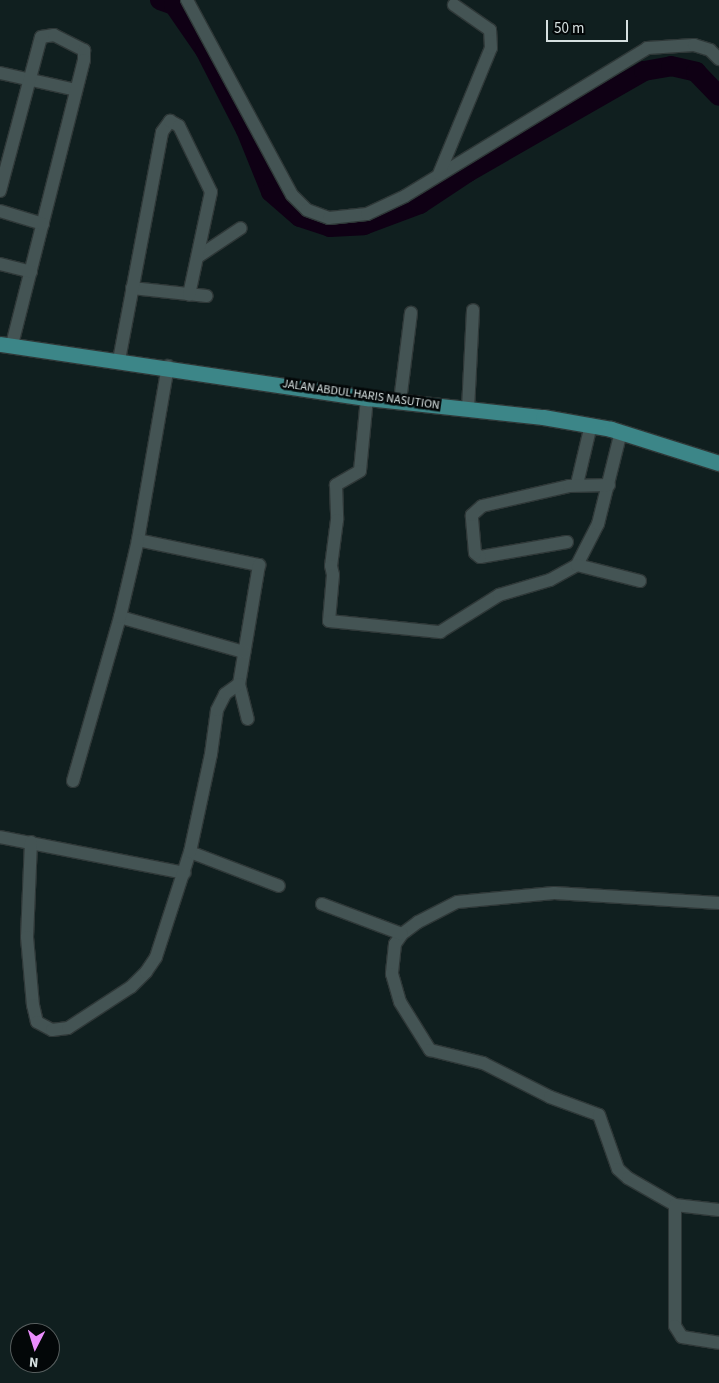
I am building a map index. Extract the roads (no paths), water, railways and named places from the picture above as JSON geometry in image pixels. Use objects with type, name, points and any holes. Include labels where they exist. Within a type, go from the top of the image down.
[{"type":"main road","name":"JALAN ABDUL HARIS NASUTION","points":[[6,344],[168,366],[367,398],[468,409],[591,426],[621,432],[719,463]]},
{"type":"street","points":[[187,0],[285,182],[307,210],[328,218],[360,216],[393,203],[647,48],[694,45],[710,50],[719,59]]},
{"type":"street","points":[[439,174],[491,48],[490,30],[454,5]]},
{"type":"street","points":[[0,191],[41,37],[50,34],[84,50],[76,90],[31,272],[6,344]]},
{"type":"street","points":[[0,73],[76,90]]},
{"type":"street","points":[[119,360],[162,132],[170,121],[179,126],[211,192],[199,256],[189,294]]},
{"type":"street","points":[[0,211],[43,224]]},
{"type":"street","points":[[199,256],[241,228]]},
{"type":"street","points":[[0,264],[31,272]]},
{"type":"street","points":[[132,288],[207,296]]},
{"type":"street","points":[[468,409],[473,310]]},
{"type":"street","points":[[400,402],[411,313]]},
{"type":"street","points":[[73,781],[120,617],[138,540],[168,366]]},
{"type":"street","points":[[367,398],[360,471],[336,485],[337,520],[328,620],[440,632],[499,595],[550,580],[577,565],[598,524],[621,432]]},
{"type":"street","points":[[577,484],[591,426]]},
{"type":"street","points":[[566,542],[480,557],[475,553],[472,515],[482,506],[577,484],[609,485]]},
{"type":"street","points":[[138,540],[259,564],[238,684],[248,718]]},
{"type":"street","points":[[577,565],[640,581]]},
{"type":"street","points":[[120,617],[244,652]]},
{"type":"street","points":[[31,842],[27,937],[36,1022],[52,1030],[68,1028],[131,987],[146,972],[156,957],[190,852],[211,754],[217,710],[226,694],[238,684]]},
{"type":"street","points":[[0,837],[185,872]]},
{"type":"street","points":[[190,852],[279,886]]},
{"type":"street","points":[[719,903],[554,892],[474,899],[439,910],[402,934],[395,944],[392,974],[400,1002],[426,1047],[437,1053],[489,1065],[550,1097],[599,1115],[618,1169],[636,1184],[675,1205],[719,1210]]},
{"type":"street","points":[[322,904],[402,934]]},
{"type":"street","points":[[675,1205],[676,1326],[682,1337],[719,1343]]},
{"type":"waterway","points":[[160,0],[174,5],[205,50],[246,130],[271,192],[300,217],[330,227],[364,225],[420,204],[468,172],[644,71],[671,66],[696,72],[719,96]]}]
